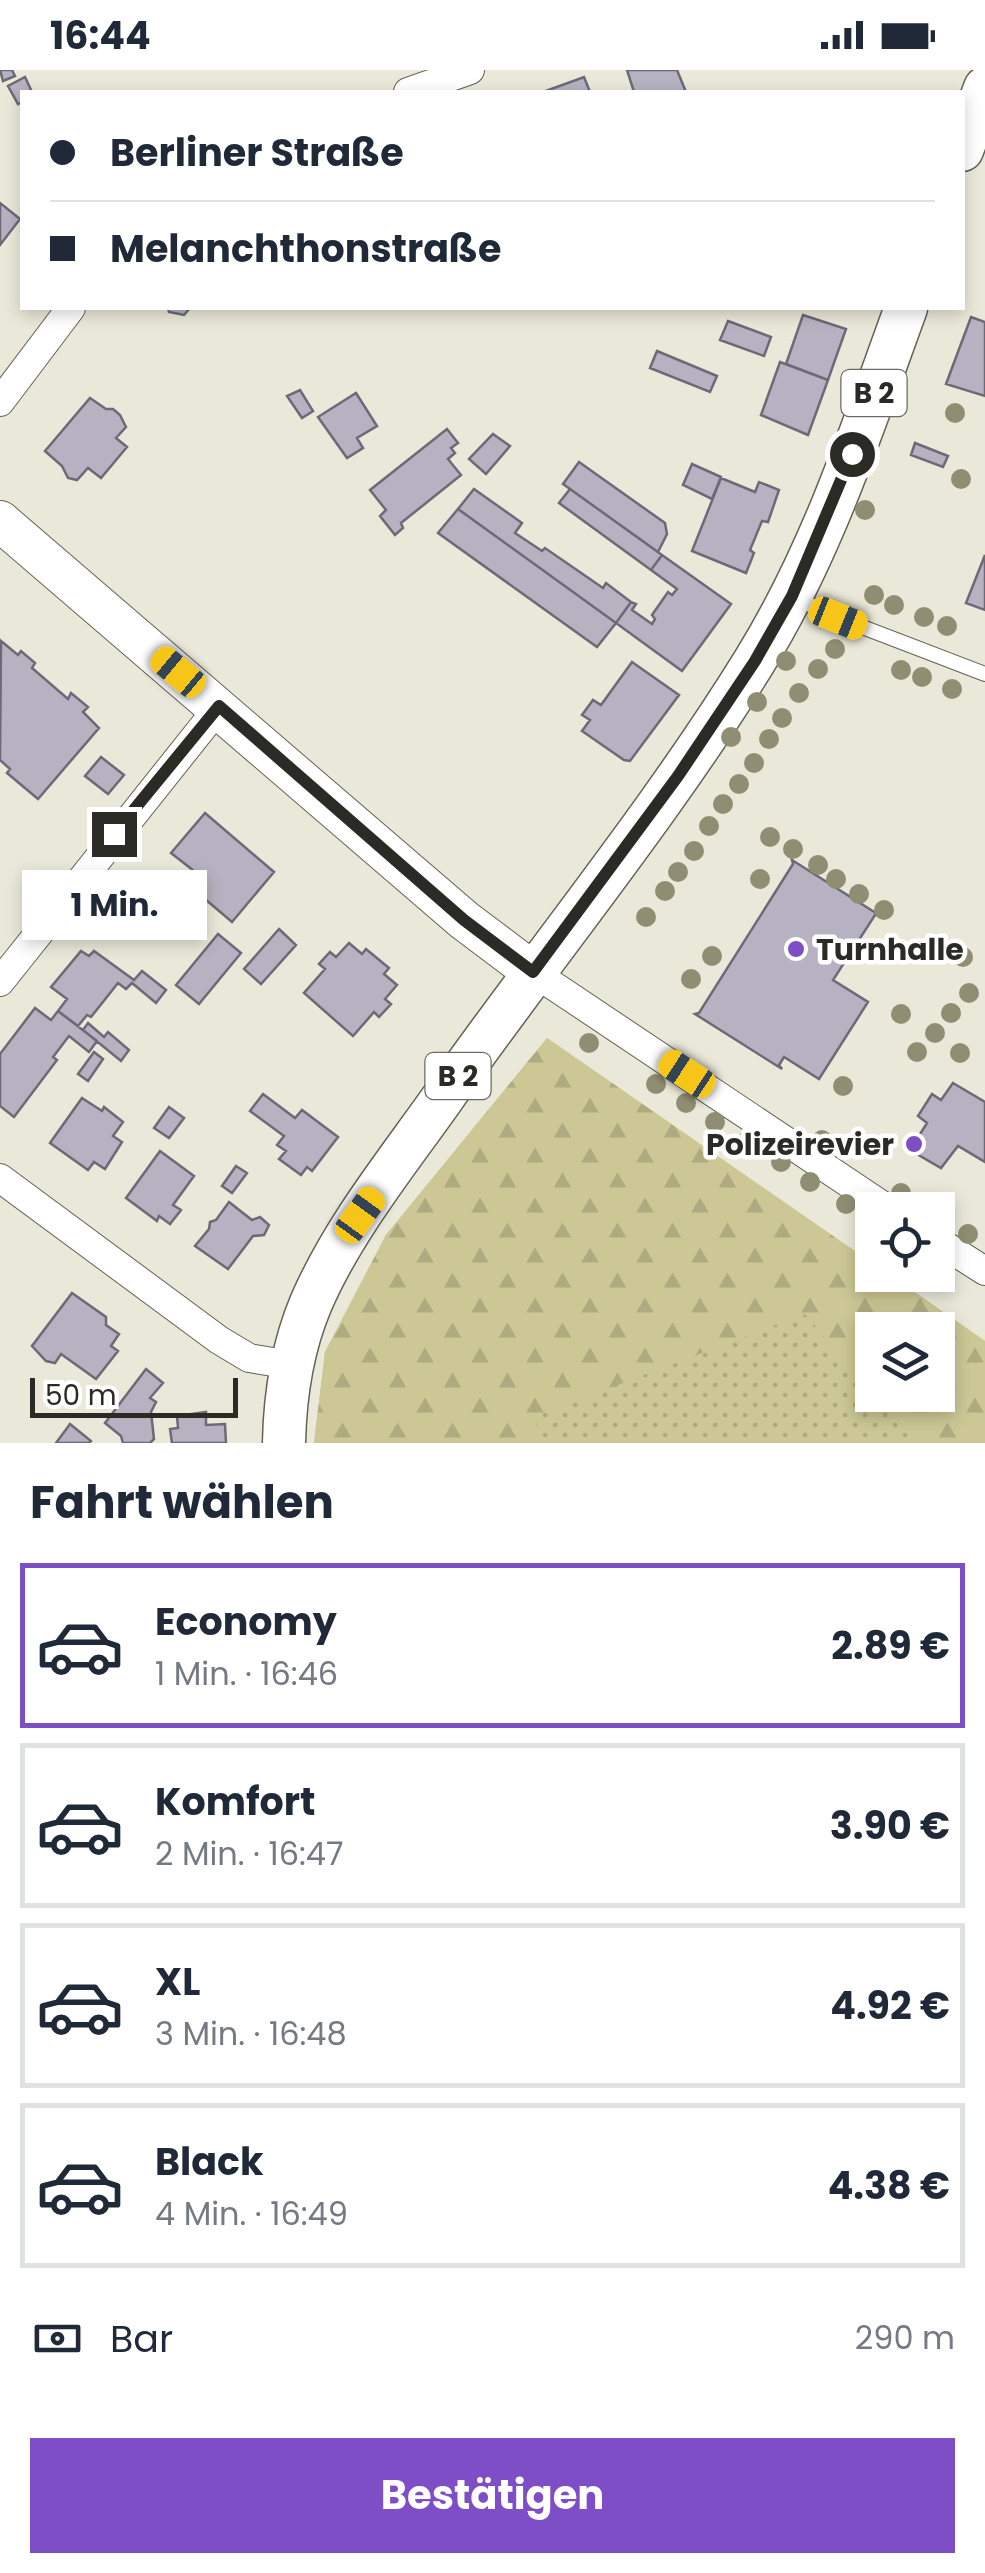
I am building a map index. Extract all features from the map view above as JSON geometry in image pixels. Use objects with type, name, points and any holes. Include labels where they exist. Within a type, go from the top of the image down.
[{"type":"main road","points":[[965,142],[985,88]]},
{"type":"main road","name":"B 2","points":[[284,1443],[291,1364],[319,1287],[360,1215],[678,776],[755,661],[792,596],[843,478],[905,310]]},
{"type":"street","points":[[414,90],[470,70]]},
{"type":"street","points":[[0,402],[70,310]]},
{"type":"street","points":[[0,520],[464,920],[533,972],[862,1192]]},
{"type":"street","points":[[0,982],[219,706]]},
{"type":"street","points":[[0,1178],[219,1340],[248,1358],[291,1364]]},
{"type":"street","points":[[955,1251],[985,1271]]},
{"type":"lane","points":[[792,596],[831,615],[985,674]]},
{"type":"green space","points":[[547,1038],[855,1251],[855,1292],[914,1292],[943,1312],[855,1312],[855,1412],[955,1412],[955,1320],[985,1341],[985,1443],[314,1443],[325,1352],[386,1235]]},
{"type":"green space","points":[[547,1038],[855,1251],[855,1292],[914,1292],[943,1312],[855,1312],[855,1373],[805,1314],[536,1416],[538,1443],[314,1443],[325,1352],[386,1235]]},
{"type":"green space","points":[[955,1320],[985,1341],[985,1443],[915,1443],[889,1412],[955,1412]]},
{"type":"building","points":[[0,70],[12,70],[15,76],[3,81]]},
{"type":"building","points":[[627,70],[677,70],[685,90],[633,90]]},
{"type":"building","points":[[25,77],[31,90],[20,90],[18,104],[8,86]]},
{"type":"building","points":[[584,77],[589,90],[548,90]]},
{"type":"building","points":[[0,203],[20,219],[0,245]]},
{"type":"building","points":[[168,310],[188,310],[184,315]]},
{"type":"building","points":[[803,315],[846,329],[828,380],[786,364]]},
{"type":"building","points":[[971,317],[985,322],[985,396],[946,384]]},
{"type":"building","points":[[728,321],[771,337],[764,356],[720,340]]},
{"type":"building","points":[[657,351],[717,376],[710,392],[650,368]]},
{"type":"building","points":[[780,362],[828,380],[808,435],[761,415]]},
{"type":"building","points":[[300,390],[313,411],[302,418],[287,396]]},
{"type":"building","points":[[356,393],[377,426],[357,438],[363,448],[347,458],[318,417]]},
{"type":"building","points":[[90,398],[120,415],[126,427],[116,438],[127,447],[101,478],[88,468],[77,480],[68,478],[62,466],[45,451]]},
{"type":"building","points":[[447,429],[458,443],[451,448],[455,453],[448,459],[461,475],[401,523],[403,528],[395,535],[380,516],[386,510],[370,490]]},
{"type":"building","points":[[493,434],[510,446],[486,474],[469,459]]},
{"type":"building","points":[[915,443],[948,456],[943,467],[911,455]]},
{"type":"building","points":[[579,462],[665,523],[667,534],[658,552],[563,484]]},
{"type":"building","points":[[692,464],[721,477],[712,499],[683,485]]},
{"type":"building","points":[[721,478],[755,492],[759,482],[779,490],[768,522],[762,521],[750,550],[754,553],[746,573],[692,551]]},
{"type":"building","points":[[474,489],[522,523],[515,533],[542,551],[545,548],[603,588],[606,583],[631,602],[616,623],[458,509]]},
{"type":"building","points":[[570,489],[662,555],[651,570],[559,503]]},
{"type":"building","points":[[458,509],[616,623],[597,647],[438,533]]},
{"type":"building","points":[[662,555],[731,604],[682,671],[616,623],[631,602],[636,604],[632,610],[652,624],[652,615],[668,592],[672,595],[677,589],[651,570]]},
{"type":"building","points":[[985,555],[985,610],[966,603]]},
{"type":"building","points":[[1,641],[35,663],[32,668],[68,699],[71,693],[88,707],[83,712],[99,728],[38,799],[7,773],[10,769],[0,760]]},
{"type":"building","points":[[632,662],[679,695],[630,761],[582,731],[590,720],[582,715],[593,700],[601,705]]},
{"type":"building","points":[[101,757],[124,775],[108,794],[85,776]]},
{"type":"building","points":[[205,813],[274,872],[232,922],[185,882],[194,871],[171,853]]},
{"type":"building","name":"Turnhalle","points":[[792,860],[879,915],[875,915],[833,980],[868,1002],[819,1079],[784,1057],[779,1065],[782,1069],[695,1014]]},
{"type":"building","points":[[128,893],[146,907],[121,938],[103,923]]},
{"type":"building","points":[[279,929],[296,945],[261,984],[244,969]]},
{"type":"building","points":[[218,934],[241,953],[199,1004],[176,985]]},
{"type":"building","points":[[349,943],[362,954],[366,949],[389,968],[384,974],[397,985],[385,999],[391,1004],[379,1017],[374,1012],[353,1036],[304,993],[325,969],[319,964],[330,952],[336,957]]},
{"type":"building","points":[[81,951],[89,956],[94,951],[134,980],[142,971],[166,990],[156,1003],[132,983],[126,989],[118,983],[91,1017],[87,1015],[78,1026],[58,1011],[67,999],[51,987]]},
{"type":"building","points":[[35,1008],[51,1020],[58,1011],[97,1041],[89,1052],[69,1036],[53,1057],[57,1060],[14,1117],[0,1106],[0,1054]]},
{"type":"building","points":[[88,1023],[104,1037],[108,1032],[129,1050],[121,1061],[83,1030]]},
{"type":"building","points":[[94,1052],[103,1059],[88,1081],[78,1074]]},
{"type":"building","points":[[953,1083],[985,1102],[985,1162],[958,1146],[941,1168],[910,1150],[927,1123],[918,1116],[932,1094],[941,1100]]},
{"type":"building","points":[[263,1094],[295,1118],[302,1110],[338,1137],[312,1171],[307,1167],[301,1175],[279,1159],[286,1151],[277,1145],[284,1136],[250,1111]]},
{"type":"building","points":[[82,1098],[102,1111],[104,1107],[123,1122],[113,1136],[122,1142],[105,1169],[94,1162],[88,1170],[50,1143]]},
{"type":"building","points":[[169,1107],[184,1118],[169,1138],[154,1128]]},
{"type":"building","points":[[160,1151],[194,1176],[173,1205],[181,1210],[170,1224],[159,1216],[157,1221],[126,1198]]},
{"type":"building","points":[[236,1166],[247,1173],[232,1193],[222,1186]]},
{"type":"building","points":[[229,1202],[252,1220],[260,1217],[269,1225],[264,1235],[253,1236],[228,1269],[195,1246]]},
{"type":"building","points":[[72,1293],[106,1317],[106,1325],[119,1334],[111,1346],[118,1351],[96,1379],[61,1354],[55,1363],[46,1361],[32,1346]]},
{"type":"building","points":[[146,1369],[163,1383],[150,1398],[156,1402],[151,1412],[154,1439],[150,1443],[123,1443],[121,1436],[105,1423]]},
{"type":"building","points":[[206,1412],[206,1425],[225,1424],[226,1443],[172,1443],[170,1429],[178,1428],[177,1416]]},
{"type":"building","points":[[70,1424],[91,1441],[56,1443]]},
{"type":"place","name":"Turnhalle","points":[[796,949]]},
{"type":"place","name":"Polizeirevier","points":[[914,1144]]},
{"type":"route","points":[[114,834],[219,706],[388,856],[498,948],[533,972],[678,776],[755,661],[792,596],[852,454]]}]
